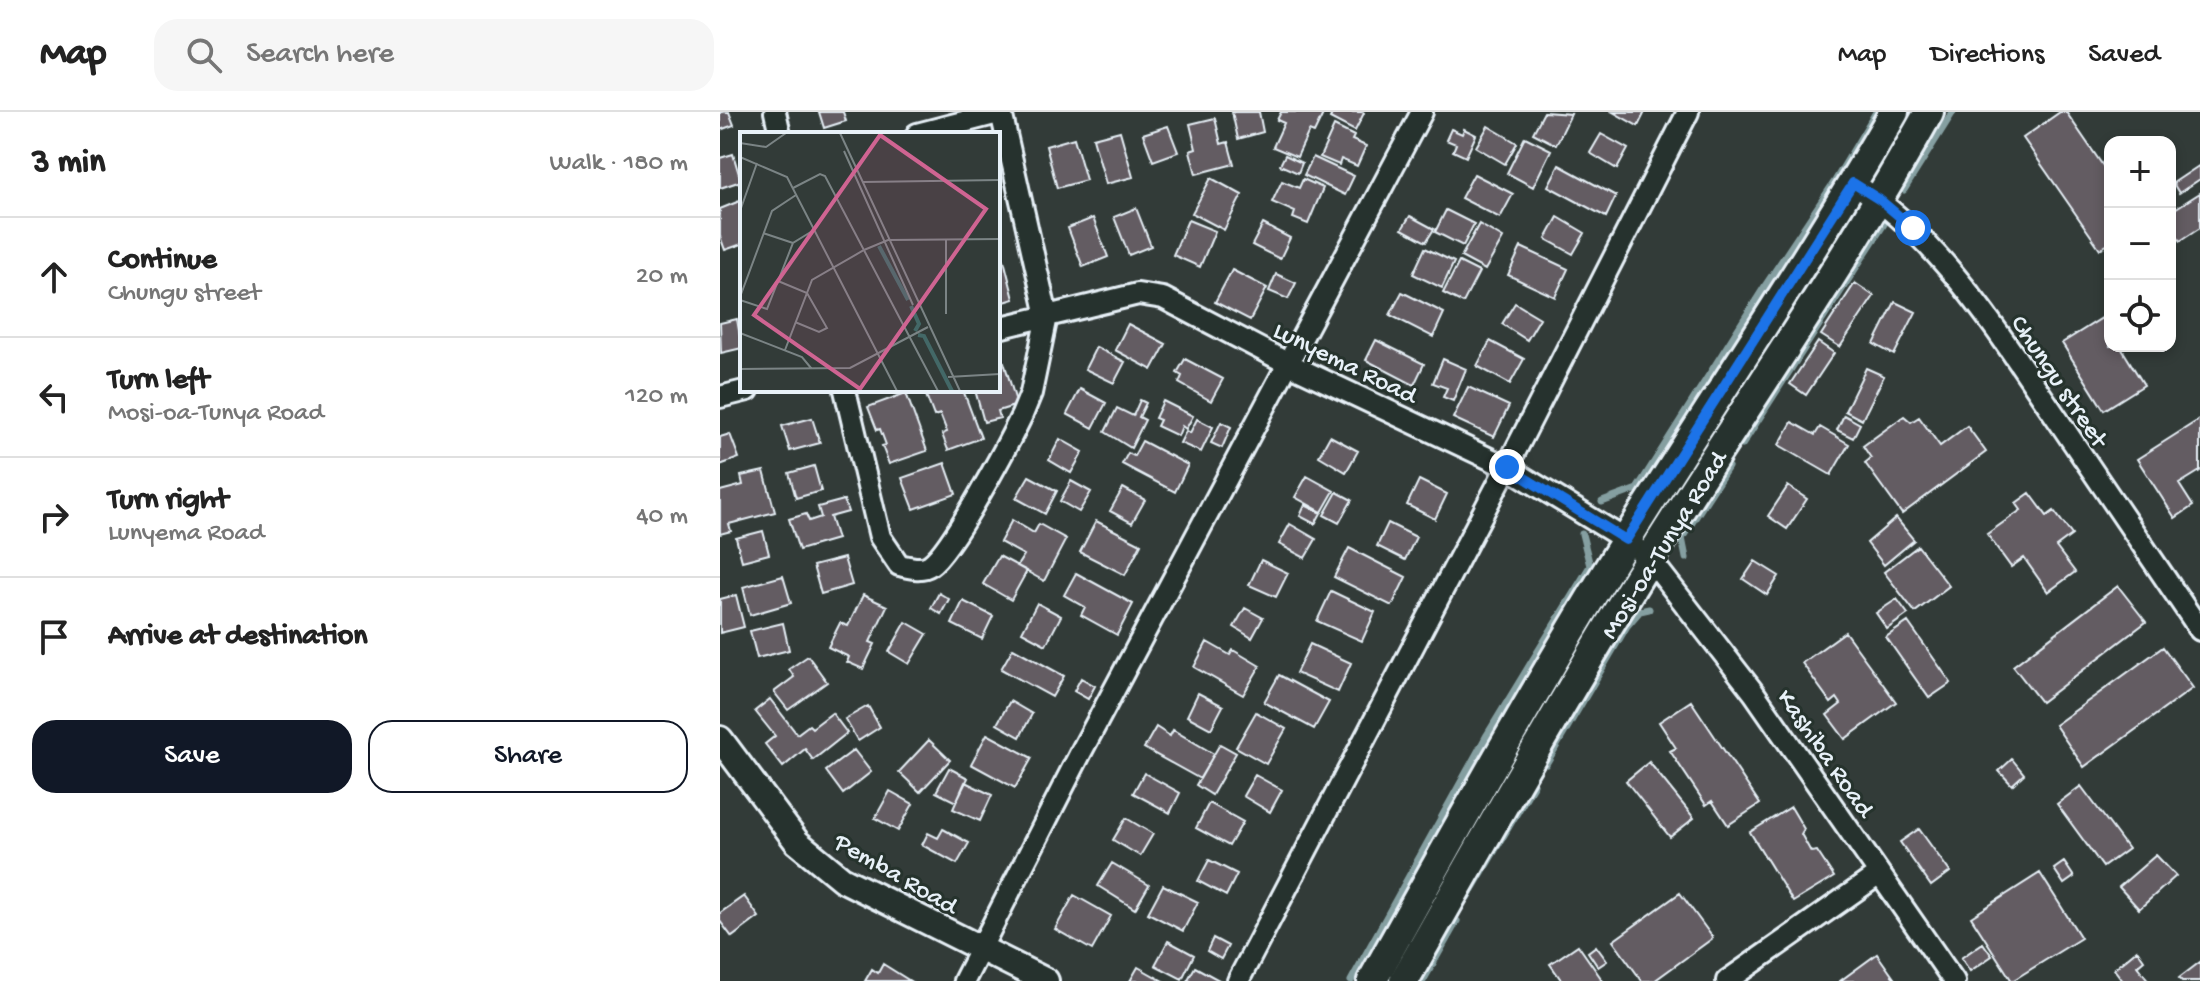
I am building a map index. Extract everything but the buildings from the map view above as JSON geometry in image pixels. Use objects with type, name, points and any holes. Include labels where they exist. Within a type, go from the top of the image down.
[{"type":"main road","name":"Mosi-oa-Tunya Road","points":[[1372,981],[1501,750],[1626,540],[1853,183],[1894,112]]},
{"type":"main road","name":"Mosi-oa-Tunya Road","points":[[1404,981],[1527,765],[1650,559],[1880,200],[1929,112]]},
{"type":"street","points":[[775,112],[780,132]]},
{"type":"street","points":[[845,392],[885,548],[899,565],[928,567],[946,547],[1022,415],[1031,393],[1047,316],[1001,112],[925,132]]},
{"type":"street","points":[[1238,981],[1507,467],[1688,112]]},
{"type":"street","points":[[964,981],[1081,752],[1289,364],[1418,113]]},
{"type":"street","name":"Chungu street","points":[[1853,183],[1880,200],[1913,228],[1992,324],[2200,630]]},
{"type":"street","name":"Lunyema Road","points":[[1000,328],[1138,294],[1163,298],[1289,364],[1507,467],[1626,540],[1650,559]]},
{"type":"street","points":[[720,397],[740,392]]},
{"type":"street","name":"Kashiba Road","points":[[1650,559],[1754,693],[1954,981]]},
{"type":"street","name":"Pemba Road","points":[[720,739],[797,842],[842,879],[1046,981]]},
{"type":"street","points":[[1727,981],[1879,874]]},
{"type":"waterway","points":[[1602,502],[1637,489],[1876,112]]},
{"type":"waterway","points":[[1904,190],[1953,112]]},
{"type":"waterway","points":[[1742,445],[1884,224]]},
{"type":"waterway","points":[[1686,558],[1682,538],[1728,467]]},
{"type":"waterway","points":[[1351,981],[1487,735],[1590,566],[1582,534]]},
{"type":"waterway","points":[[1546,764],[1627,626],[1640,611],[1649,609]]},
{"type":"waterway","points":[[1467,898],[1534,784]]},
{"type":"waterway","points":[[1423,981],[1457,921]]},
{"type":"route","points":[[1507,467],[1626,540],[1853,183],[1880,200],[1913,228]]}]
